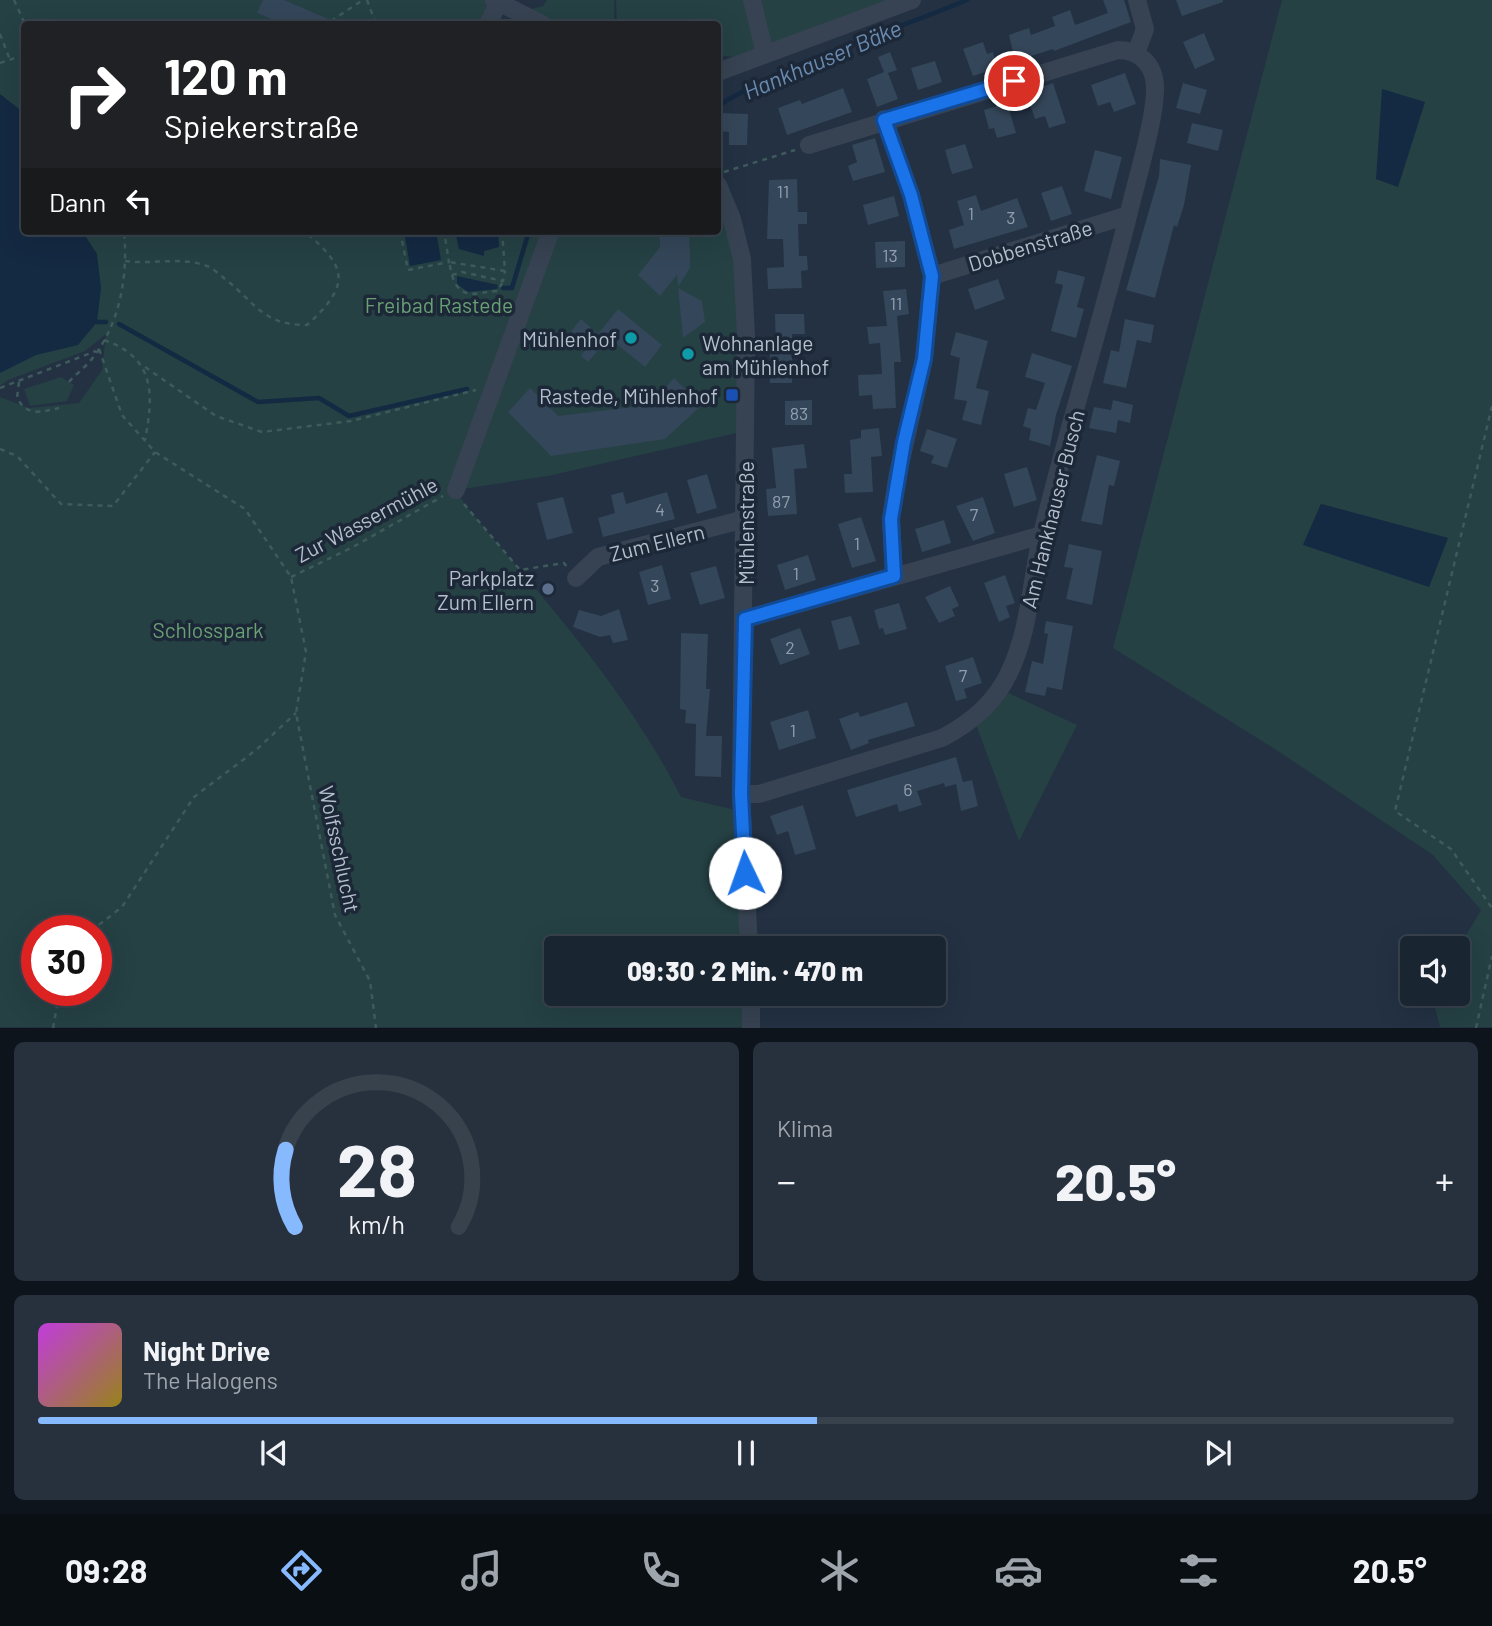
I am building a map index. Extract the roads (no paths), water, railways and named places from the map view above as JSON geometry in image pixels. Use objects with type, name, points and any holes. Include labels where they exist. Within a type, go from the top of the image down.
[{"type":"street","points":[[752,0],[765,54]]},
{"type":"street","points":[[721,71],[912,0]]},
{"type":"street","points":[[809,145],[1118,50],[1136,53],[1145,29],[1137,0]]},
{"type":"street","points":[[489,21],[496,1],[536,21]]},
{"type":"street","name":"Am Hankhauser Busch","points":[[741,794],[759,794],[942,738],[968,724],[992,700],[1013,665],[1020,647],[1042,535],[1128,215],[1155,86],[1145,60],[1136,53]]},
{"type":"street","points":[[884,120],[911,195],[932,276],[924,359],[904,442],[891,519],[894,576]]},
{"type":"street","name":"Mühlenstraße","points":[[721,192],[732,219],[742,259],[746,336],[741,794],[748,936]]},
{"type":"street","name":"Dobbenstraße","points":[[932,276],[1128,215]]},
{"type":"street","points":[[456,490],[547,235]]},
{"type":"street","name":"Zum Ellern","points":[[576,578],[598,557],[745,519]]},
{"type":"street","points":[[745,619],[1042,535]]},
{"type":"street","points":[[751,1006],[751,1027]]},
{"type":"water","points":[[1382,89],[1425,102],[1398,187],[1376,179]]},
{"type":"water","points":[[0,94],[21,110],[21,235],[85,235],[97,254],[101,288],[97,322],[78,345],[36,355],[0,373]]},
{"type":"water","points":[[405,235],[437,235],[441,260],[410,266]]},
{"type":"water","points":[[456,235],[498,235],[499,247],[484,251],[484,256],[459,249]]},
{"type":"water","points":[[457,276],[498,285],[497,289],[468,292],[457,284]]},
{"type":"water","points":[[1321,504],[1448,538],[1429,587],[1303,545]]},
{"type":"waterway","name":"Hankhauser Bäke","points":[[721,104],[808,61],[967,0]]},
{"type":"waterway","points":[[503,288],[512,288],[528,235]]},
{"type":"waterway","name":"Hankhauser Bäke","points":[[97,322],[106,322]]},
{"type":"waterway","name":"Hankhauser Bäke","points":[[119,324],[258,402],[319,398],[349,416],[467,389]]},
{"type":"place","name":"Mühlenhof","points":[[631,338]]},
{"type":"place","name":"Wohnanlage am Mühlenhof","points":[[688,354]]},
{"type":"place","name":"Rastede, Mühlenhof","points":[[732,395]]},
{"type":"place","name":"Parkplatz Zum Ellern","points":[[548,589]]},
{"type":"park label","name":"Freibad Rastede","points":[[439,304]]},
{"type":"park label","name":"Schlosspark","points":[[208,629]]}]
